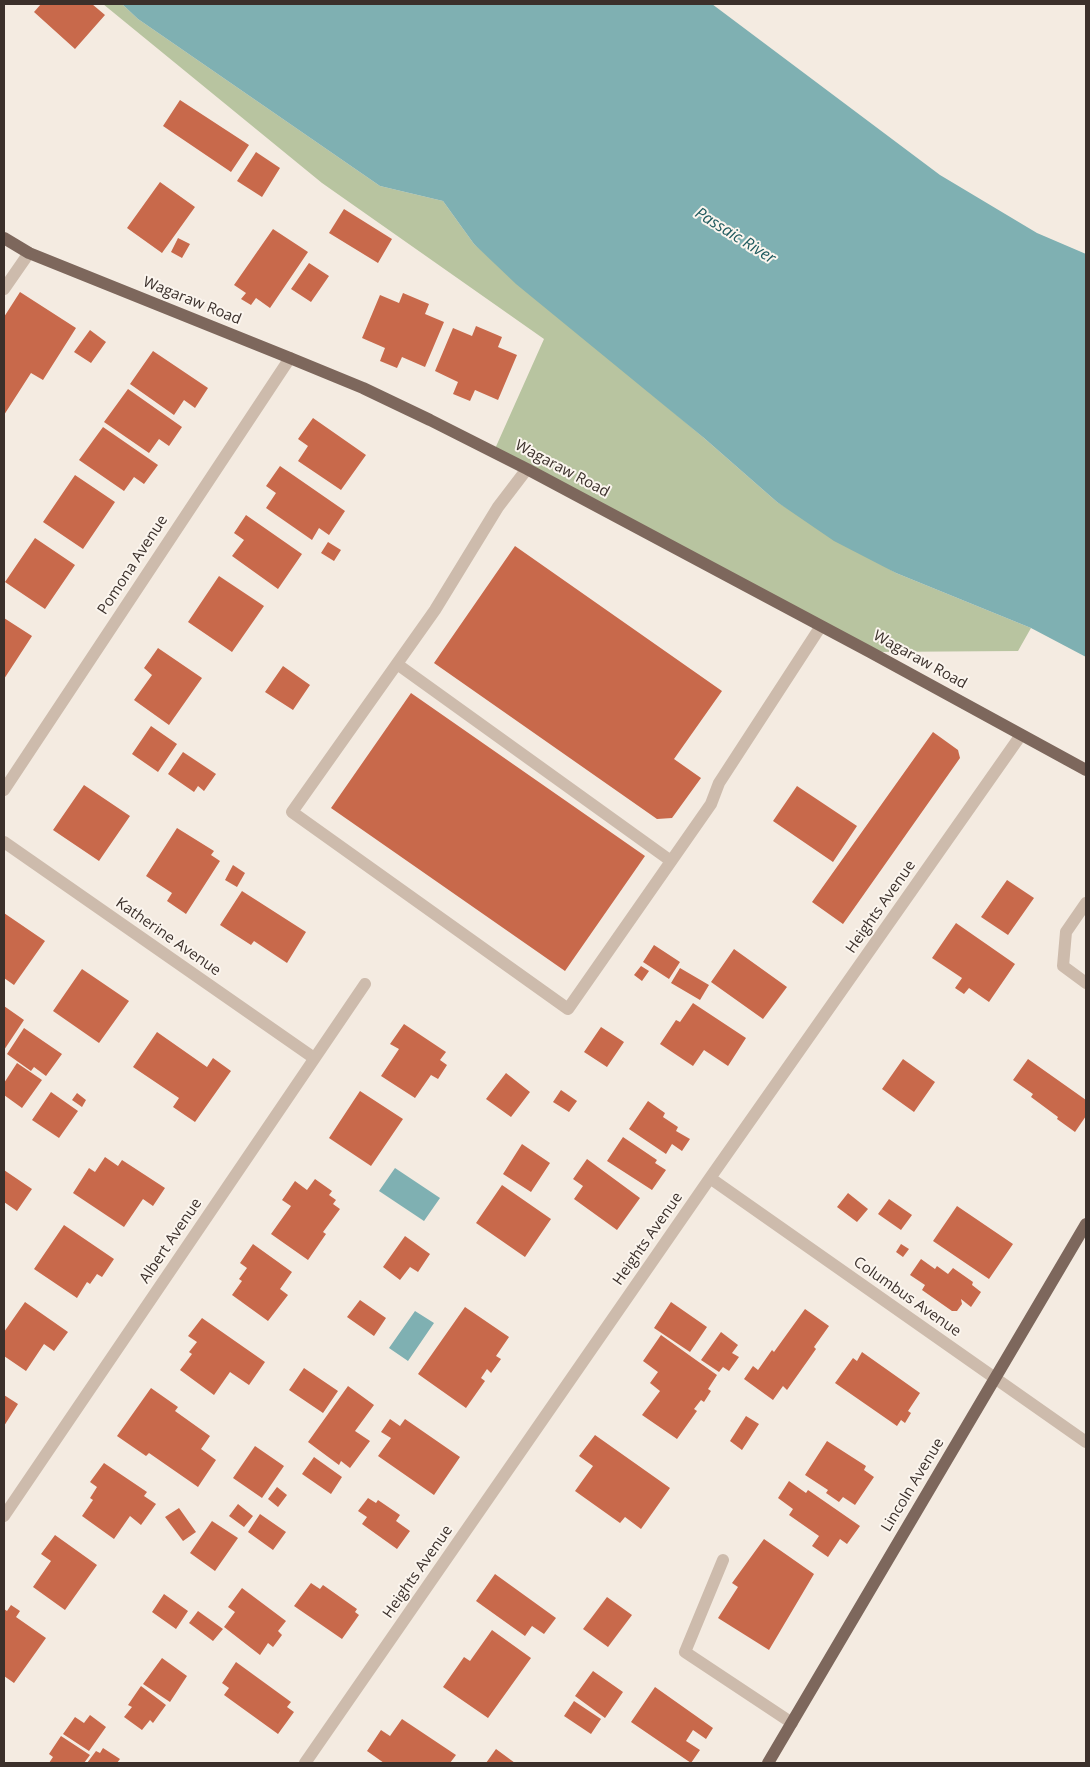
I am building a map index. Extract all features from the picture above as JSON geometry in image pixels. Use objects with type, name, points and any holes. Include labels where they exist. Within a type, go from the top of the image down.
[{"type":"main road","name":"Wagaraw Road","points":[[4,238],[29,253],[290,358],[388,400],[527,469],[1086,770]]},
{"type":"main road","name":"Lincoln Avenue","points":[[768,1763],[1086,1224]]},
{"type":"street","points":[[4,289],[29,253]]},
{"type":"street","name":"Pomona Avenue","points":[[4,790],[290,358]]},
{"type":"street","points":[[527,469],[498,507],[435,610],[292,812],[568,1009],[711,804],[719,784],[821,626]]},
{"type":"street","points":[[397,664],[671,861]]},
{"type":"street","name":"Heights Avenue","points":[[306,1763],[710,1178],[1022,735]]},
{"type":"street","name":"Katherine Avenue","points":[[4,842],[314,1058]]},
{"type":"street","points":[[1086,903],[1066,932],[1063,966],[1086,983]]},
{"type":"street","name":"Albert Avenue","points":[[4,1516],[365,984]]},
{"type":"street","name":"Columbus Avenue","points":[[710,1178],[1086,1442]]},
{"type":"street","points":[[723,1560],[685,1652],[792,1724]]},
{"type":"green space","points":[[103,4],[122,4],[138,19],[380,186],[443,201],[474,244],[777,502],[896,573],[1031,628],[1018,651],[870,652],[494,451],[544,339],[322,183]]},
{"type":"water","name":"Passaic River","points":[[122,4],[712,4],[940,175],[1037,233],[1086,254],[1086,657],[1031,628],[896,573],[834,541],[777,502],[704,438],[516,284],[474,244],[443,201],[380,186],[138,19]]},
{"type":"water","points":[[395,1168],[440,1198],[424,1221],[379,1191]]},
{"type":"water","points":[[415,1311],[434,1323],[408,1361],[389,1348]]},
{"type":"building","points":[[41,4],[92,4],[105,15],[75,49],[34,12]]},
{"type":"building","points":[[180,100],[249,145],[231,172],[163,126]]},
{"type":"building","points":[[256,152],[280,168],[262,197],[237,181]]},
{"type":"building","points":[[160,182],[195,207],[162,253],[127,228]]},
{"type":"building","points":[[344,209],[392,239],[378,263],[329,233]]},
{"type":"building","points":[[273,229],[308,252],[270,308],[256,298],[251,305],[241,299],[246,293],[234,285]]},
{"type":"building","points":[[178,238],[190,244],[182,258],[171,252]]},
{"type":"building","points":[[309,263],[329,276],[311,302],[291,289]]},
{"type":"building","points":[[20,292],[76,328],[43,380],[31,373],[4,415],[4,317]]},
{"type":"building","points":[[403,293],[429,304],[425,314],[444,322],[425,367],[402,357],[397,368],[380,361],[385,348],[362,338],[380,295],[399,303]]},
{"type":"building","points":[[476,326],[502,337],[498,347],[517,355],[498,400],[475,390],[470,401],[453,394],[458,382],[435,371],[453,328],[472,336]]},
{"type":"building","points":[[90,330],[106,342],[91,363],[74,352]]},
{"type":"building","points":[[153,351],[208,388],[195,408],[184,400],[174,415],[130,384]]},
{"type":"building","points":[[128,389],[182,427],[169,446],[159,439],[149,453],[104,422]]},
{"type":"building","points":[[313,418],[366,455],[341,490],[298,461],[308,446],[298,439]]},
{"type":"building","points":[[103,427],[158,465],[144,484],[134,477],[124,491],[79,460]]},
{"type":"building","points":[[280,466],[345,511],[329,535],[319,528],[312,540],[266,508],[276,493],[266,486]]},
{"type":"building","points":[[75,475],[115,502],[83,549],[43,522]]},
{"type":"building","points":[[246,515],[302,554],[278,589],[232,556],[244,540],[234,533]]},
{"type":"building","points":[[35,538],[75,565],[45,609],[5,582]]},
{"type":"building","points":[[328,542],[341,550],[334,561],[321,553]]},
{"type":"building","points":[[515,546],[722,691],[674,759],[701,778],[672,818],[657,819],[434,663]]},
{"type":"building","points":[[219,576],[264,606],[232,652],[188,622]]},
{"type":"building","points":[[4,618],[32,636],[4,679]]},
{"type":"building","points":[[158,648],[202,678],[169,725],[134,700],[152,675],[144,668]]},
{"type":"building","points":[[283,666],[310,685],[293,710],[265,692]]},
{"type":"building","points":[[411,693],[645,856],[565,971],[331,808]]},
{"type":"building","points":[[151,726],[177,744],[158,772],[132,754]]},
{"type":"building","points":[[933,732],[958,750],[960,758],[843,924],[812,902]]},
{"type":"building","points":[[183,752],[216,774],[204,791],[198,786],[194,792],[168,774]]},
{"type":"building","points":[[84,785],[130,816],[99,861],[53,830]]},
{"type":"building","points":[[797,786],[857,826],[833,862],[773,821]]},
{"type":"building","points":[[177,828],[214,851],[211,855],[220,861],[186,914],[167,901],[172,893],[146,876]]},
{"type":"building","points":[[233,865],[245,873],[237,887],[225,880]]},
{"type":"building","points":[[1007,880],[1034,898],[1008,935],[981,917]]},
{"type":"building","points":[[242,891],[306,932],[287,963],[254,941],[251,945],[220,925]]},
{"type":"building","points":[[4,913],[45,941],[14,985],[4,978]]},
{"type":"building","points":[[956,923],[1015,964],[989,1002],[969,988],[964,994],[955,988],[962,978],[932,958]]},
{"type":"building","points":[[654,945],[680,962],[669,979],[643,962]]},
{"type":"building","points":[[734,949],[787,987],[763,1019],[711,982]]},
{"type":"building","points":[[641,966],[649,971],[642,981],[634,975]]},
{"type":"building","points":[[680,968],[709,985],[700,1000],[671,983]]},
{"type":"building","points":[[82,969],[129,1001],[99,1043],[53,1011]]},
{"type":"building","points":[[693,1003],[746,1038],[728,1066],[704,1050],[693,1066],[660,1044],[676,1020],[680,1022]]},
{"type":"building","points":[[4,1006],[24,1020],[4,1050]]},
{"type":"building","points":[[404,1024],[446,1052],[440,1060],[447,1065],[438,1079],[431,1075],[415,1098],[381,1076],[399,1049],[390,1044]]},
{"type":"building","points":[[601,1027],[624,1042],[607,1067],[584,1052]]},
{"type":"building","points":[[24,1028],[62,1054],[46,1076],[34,1067],[31,1071],[7,1054]]},
{"type":"building","points":[[157,1032],[207,1067],[213,1058],[231,1071],[195,1122],[173,1107],[179,1098],[133,1067]]},
{"type":"building","points":[[903,1059],[935,1082],[914,1112],[882,1089]]},
{"type":"building","points":[[1028,1059],[1086,1100],[1086,1116],[1075,1132],[1031,1097],[1033,1094],[1013,1080]]},
{"type":"building","points":[[17,1063],[42,1080],[22,1108],[4,1095],[4,1083]]},
{"type":"building","points":[[506,1073],[530,1092],[511,1117],[486,1099]]},
{"type":"building","points":[[561,1090],[577,1101],[569,1112],[553,1102]]},
{"type":"building","points":[[360,1091],[403,1119],[371,1166],[329,1138]]},
{"type":"building","points":[[51,1092],[78,1111],[59,1138],[32,1120]]},
{"type":"building","points":[[77,1093],[86,1100],[82,1107],[72,1100]]},
{"type":"building","points":[[648,1101],[665,1113],[663,1117],[678,1127],[676,1131],[690,1139],[682,1151],[672,1144],[666,1154],[629,1129]]},
{"type":"building","points":[[623,1137],[657,1160],[655,1163],[666,1170],[652,1190],[607,1161]]},
{"type":"building","points":[[522,1144],[550,1163],[531,1192],[503,1174]]},
{"type":"building","points":[[105,1157],[118,1166],[122,1160],[165,1188],[153,1206],[143,1199],[124,1227],[73,1193],[89,1168],[95,1172]]},
{"type":"building","points":[[587,1159],[640,1198],[617,1230],[574,1199],[583,1186],[573,1179]]},
{"type":"building","points":[[4,1170],[32,1189],[17,1211],[4,1202]]},
{"type":"building","points":[[315,1179],[332,1191],[329,1195],[336,1200],[333,1204],[340,1209],[323,1232],[326,1234],[308,1260],[271,1234],[291,1206],[282,1200],[295,1181],[307,1190]]},
{"type":"building","points":[[502,1185],[551,1219],[525,1257],[476,1223]]},
{"type":"building","points":[[848,1193],[868,1209],[857,1222],[837,1207]]},
{"type":"building","points":[[889,1199],[912,1215],[901,1230],[878,1214]]},
{"type":"building","points":[[957,1206],[1013,1244],[989,1279],[933,1241]]},
{"type":"building","points":[[64,1225],[114,1259],[102,1277],[97,1274],[90,1284],[87,1282],[77,1298],[34,1269]]},
{"type":"building","points":[[405,1236],[430,1254],[418,1272],[410,1267],[400,1280],[383,1267]]},
{"type":"building","points":[[253,1244],[292,1272],[280,1289],[288,1295],[268,1321],[232,1295],[242,1281],[239,1279],[247,1268],[240,1263]]},
{"type":"building","points":[[901,1244],[909,1249],[903,1257],[896,1252]]},
{"type":"building","points":[[921,1259],[935,1269],[937,1266],[948,1274],[953,1268],[973,1282],[972,1285],[981,1292],[971,1307],[961,1299],[962,1304],[957,1311],[952,1311],[922,1290],[925,1285],[910,1275]]},
{"type":"building","points":[[360,1300],[386,1318],[374,1336],[347,1317]]},
{"type":"building","points":[[25,1302],[68,1332],[54,1351],[44,1344],[26,1371],[4,1356],[4,1332]]},
{"type":"building","points":[[671,1302],[707,1327],[690,1352],[654,1328]]},
{"type":"building","points":[[465,1307],[509,1337],[496,1356],[501,1359],[491,1373],[487,1369],[481,1378],[485,1381],[466,1408],[418,1374]]},
{"type":"building","points":[[805,1309],[829,1326],[814,1347],[816,1349],[787,1390],[783,1386],[773,1400],[744,1379],[753,1366],[758,1370],[772,1350],[774,1352]]},
{"type":"building","points":[[202,1318],[265,1362],[249,1385],[230,1372],[214,1395],[180,1370],[192,1354],[189,1352],[197,1342],[188,1336]]},
{"type":"building","points":[[721,1332],[738,1345],[732,1353],[739,1357],[729,1371],[723,1367],[719,1372],[701,1360]]},
{"type":"building","points":[[661,1335],[717,1375],[708,1389],[711,1391],[704,1402],[701,1400],[694,1409],[697,1411],[677,1439],[642,1415],[660,1391],[650,1383],[658,1372],[643,1361]]},
{"type":"building","points":[[862,1352],[920,1393],[908,1411],[911,1413],[905,1423],[901,1420],[897,1426],[835,1383],[853,1358],[857,1361]]},
{"type":"building","points":[[304,1368],[338,1391],[323,1413],[289,1390]]},
{"type":"building","points":[[348,1386],[374,1405],[355,1431],[370,1441],[350,1468],[341,1461],[339,1465],[308,1442]]},
{"type":"building","points":[[151,1388],[178,1407],[175,1411],[210,1436],[201,1449],[216,1460],[198,1487],[149,1453],[146,1456],[117,1436]]},
{"type":"building","points":[[4,1395],[18,1404],[4,1426]]},
{"type":"building","points":[[746,1416],[759,1424],[742,1450],[730,1441]]},
{"type":"building","points":[[390,1419],[400,1426],[405,1419],[460,1457],[434,1495],[378,1456],[391,1438],[381,1432]]},
{"type":"building","points":[[595,1435],[670,1488],[641,1529],[625,1517],[620,1523],[575,1491],[593,1466],[579,1456]]},
{"type":"building","points":[[827,1441],[866,1466],[864,1470],[874,1477],[855,1505],[843,1497],[839,1502],[826,1493],[828,1490],[805,1475]]},
{"type":"building","points":[[255,1446],[284,1466],[262,1498],[233,1478]]},
{"type":"building","points":[[314,1457],[342,1477],[331,1494],[302,1474]]},
{"type":"building","points":[[104,1463],[147,1492],[144,1496],[156,1504],[141,1525],[130,1516],[114,1539],[82,1516],[93,1500],[90,1498],[97,1487],[90,1482]]},
{"type":"building","points":[[789,1481],[806,1493],[808,1490],[860,1526],[847,1544],[840,1539],[828,1557],[812,1546],[819,1536],[789,1515],[793,1509],[778,1498]]},
{"type":"building","points":[[277,1487],[287,1495],[278,1507],[268,1499]]},
{"type":"building","points":[[368,1498],[376,1503],[378,1500],[400,1515],[396,1521],[410,1531],[397,1549],[362,1524],[367,1517],[358,1511]]},
{"type":"building","points":[[238,1504],[253,1516],[244,1527],[229,1516]]},
{"type":"building","points":[[179,1508],[196,1532],[183,1541],[165,1517]]},
{"type":"building","points":[[260,1514],[286,1532],[273,1550],[248,1532]]},
{"type":"building","points":[[212,1521],[238,1538],[215,1571],[190,1553]]},
{"type":"building","points":[[55,1535],[97,1565],[65,1610],[33,1587],[51,1561],[41,1554]]},
{"type":"building","points":[[764,1539],[814,1574],[769,1650],[718,1618],[738,1587],[732,1583]]},
{"type":"building","points":[[495,1574],[556,1618],[544,1634],[532,1626],[525,1636],[476,1601]]},
{"type":"building","points":[[311,1583],[320,1589],[323,1585],[357,1609],[355,1612],[359,1615],[342,1639],[294,1606]]},
{"type":"building","points":[[242,1588],[286,1621],[278,1631],[282,1635],[273,1647],[268,1643],[260,1655],[224,1627],[235,1612],[228,1607]]},
{"type":"building","points":[[164,1594],[188,1611],[176,1629],[152,1612]]},
{"type":"building","points":[[607,1597],[632,1615],[608,1647],[583,1629]]},
{"type":"building","points":[[11,1605],[20,1611],[16,1617],[46,1638],[14,1683],[4,1676],[4,1609],[7,1611]]},
{"type":"building","points":[[198,1611],[223,1629],[213,1641],[189,1623]]},
{"type":"building","points":[[492,1630],[531,1658],[488,1718],[443,1687],[464,1657],[470,1661]]},
{"type":"building","points":[[162,1658],[187,1676],[170,1702],[143,1684]]},
{"type":"building","points":[[236,1662],[291,1702],[287,1707],[294,1712],[278,1734],[224,1695],[229,1688],[222,1683]]},
{"type":"building","points":[[593,1671],[623,1692],[605,1718],[575,1696]]},
{"type":"building","points":[[141,1686],[166,1705],[153,1723],[150,1720],[142,1730],[124,1717],[132,1707],[128,1705]]},
{"type":"building","points":[[655,1687],[713,1728],[706,1739],[693,1730],[686,1741],[700,1750],[691,1763],[631,1722]]},
{"type":"building","points":[[574,1701],[601,1719],[591,1734],[564,1716]]},
{"type":"building","points":[[90,1715],[106,1727],[89,1751],[63,1734],[75,1717],[84,1723]]},
{"type":"building","points":[[402,1719],[456,1755],[450,1763],[384,1763],[367,1751],[381,1730],[390,1736]]},
{"type":"building","points":[[61,1736],[90,1755],[84,1763],[49,1763],[53,1757],[49,1754]]},
{"type":"building","points":[[103,1748],[120,1759],[117,1763],[87,1763],[96,1751],[100,1753]]},
{"type":"building","points":[[496,1749],[515,1763],[486,1763]]}]
